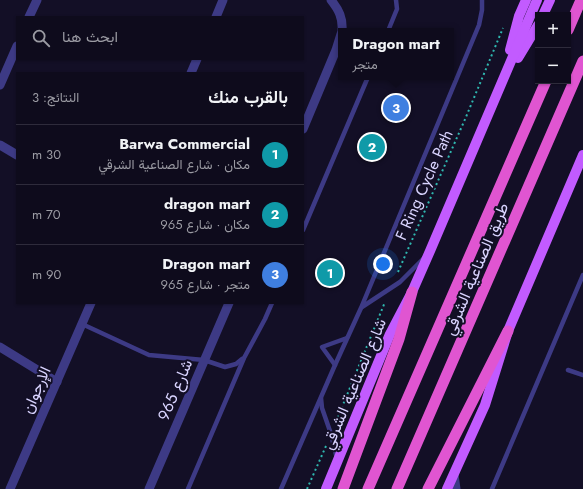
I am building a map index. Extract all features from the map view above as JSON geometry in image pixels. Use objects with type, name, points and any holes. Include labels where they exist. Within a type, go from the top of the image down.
[{"type":"highway","points":[[571,23],[581,0]]},
{"type":"highway","name":"طريق الصناعية الشرقي","points":[[397,489],[583,61]]},
{"type":"highway","name":"طريق الصناعية الشرقي","points":[[368,489],[545,84]]},
{"type":"highway","points":[[343,489],[399,339],[412,292]]},
{"type":"highway","points":[[428,489],[508,331]]},
{"type":"main road","points":[[500,88],[519,16],[526,0]]},
{"type":"main road","points":[[412,292],[537,0]]},
{"type":"main road","points":[[544,12],[550,0]]},
{"type":"main road","points":[[500,88],[535,30]]},
{"type":"main road","points":[[447,489],[486,405],[508,331],[583,156]]},
{"type":"main road","name":"شارع الصناعية الشرقي","points":[[326,489],[390,334],[412,292]]},
{"type":"street","points":[[29,16],[37,0]]},
{"type":"street","points":[[216,16],[223,0]]},
{"type":"street","points":[[331,0],[342,19],[342,28]]},
{"type":"street","points":[[304,127],[338,44]]},
{"type":"street","points":[[0,85],[16,48]]},
{"type":"street","points":[[191,72],[197,60]]},
{"type":"street","points":[[0,145],[16,154]]},
{"type":"street","name":"الإرجوان","points":[[10,489],[91,304]]},
{"type":"street","name":"شارع 965","points":[[149,489],[229,304]]},
{"type":"street","points":[[0,347],[56,382]]},
{"type":"street","points":[[454,475],[456,489]]},
{"type":"lane","points":[[389,28],[397,9],[396,0]]},
{"type":"lane","points":[[281,489],[361,308],[479,25],[482,0]]},
{"type":"lane","points":[[304,228],[367,80]]},
{"type":"lane","points":[[361,308],[390,289],[409,274],[430,251]]},
{"type":"lane","points":[[492,489],[583,275]]},
{"type":"lane","points":[[188,489],[244,358],[267,320],[272,304]]},
{"type":"lane","points":[[82,324],[149,355],[204,360],[225,367],[236,364],[244,358]]},
{"type":"lane","points":[[335,365],[322,347],[347,338]]},
{"type":"lane","points":[[568,370],[583,375]]},
{"type":"lane","points":[[321,396],[322,408],[331,434],[337,461]]},
{"type":"path","name":"F Ring Cycle Path","points":[[307,489],[390,289],[504,27]]},
{"type":"place","name":"Dragon mart","points":[[396,108]]},
{"type":"place","name":"dragon mart","points":[[372,147]]},
{"type":"place","name":"Barwa Commercial","points":[[330,273]]}]
